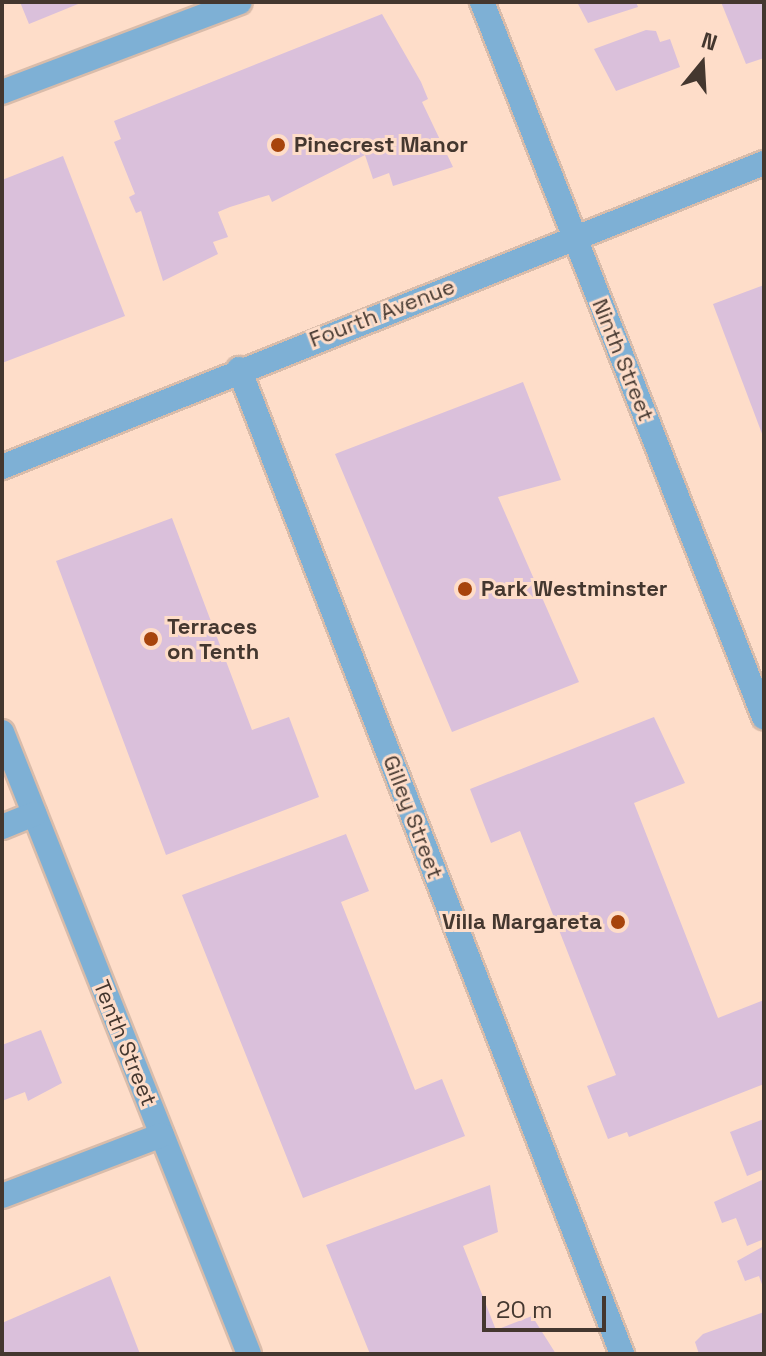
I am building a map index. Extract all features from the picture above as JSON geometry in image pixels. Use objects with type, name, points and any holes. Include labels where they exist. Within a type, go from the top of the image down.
[{"type":"street","points":[[2,92],[240,2]]},
{"type":"street","name":"Ninth Street","points":[[482,2],[764,717]]},
{"type":"street","name":"Fourth Avenue","points":[[2,467],[239,369],[764,163]]},
{"type":"street","name":"Gilley Street","points":[[239,369],[622,1354]]},
{"type":"street","name":"Tenth Street","points":[[2,732],[249,1354]]},
{"type":"street","points":[[2,827],[34,814]]},
{"type":"street","points":[[2,1196],[162,1135]]},
{"type":"building","points":[[20,2],[83,2],[29,24]]},
{"type":"building","points":[[577,2],[636,2],[638,7],[588,23]]},
{"type":"building","points":[[721,2],[764,2],[764,58],[746,64]]},
{"type":"building","name":"Pinecrest Manor","points":[[382,14],[421,82],[428,99],[422,102],[453,167],[393,186],[389,173],[373,179],[365,155],[272,202],[269,195],[230,207],[218,212],[228,237],[213,242],[218,254],[163,281],[141,211],[136,213],[129,197],[135,194],[114,142],[121,139],[114,121]]},
{"type":"building","points":[[646,30],[656,31],[660,42],[670,39],[680,67],[616,91],[594,49]]},
{"type":"building","points":[[63,156],[125,316],[2,363],[2,180]]},
{"type":"building","points":[[764,285],[764,439],[713,304]]},
{"type":"building","name":"Park Westminster","points":[[523,382],[561,480],[498,497],[579,682],[452,732],[335,454]]},
{"type":"building","name":"Terraces on Tenth","points":[[172,518],[252,730],[289,717],[319,797],[166,855],[56,561]]},
{"type":"building","name":"Villa Margareta","points":[[654,717],[685,783],[634,803],[718,1018],[764,1000],[764,1084],[629,1137],[627,1132],[608,1139],[587,1086],[616,1075],[520,831],[491,843],[470,789]]},
{"type":"building","points":[[346,834],[369,891],[341,902],[415,1090],[442,1079],[465,1136],[303,1198],[182,895]]},
{"type":"building","points":[[41,1030],[62,1083],[28,1101],[25,1092],[2,1101],[2,1045]]},
{"type":"building","points":[[764,1119],[764,1169],[747,1176],[730,1132]]},
{"type":"building","points":[[764,1179],[764,1239],[747,1246],[736,1218],[722,1223],[714,1202]]},
{"type":"building","points":[[490,1185],[498,1232],[463,1246],[496,1330],[532,1316],[556,1354],[370,1354],[326,1245]]},
{"type":"building","points":[[764,1246],[764,1290],[759,1276],[745,1281],[737,1261]]},
{"type":"building","points":[[110,1276],[140,1354],[2,1354],[2,1323]]},
{"type":"building","points":[[764,1312],[764,1354],[699,1354],[695,1342],[703,1334]]},
{"type":"place","name":"Pinecrest Manor","points":[[278,145]]},
{"type":"place","name":"Park Westminster","points":[[465,589]]},
{"type":"place","name":"Terraces on Tenth","points":[[151,639]]},
{"type":"place","name":"Villa Margareta","points":[[618,922]]}]
